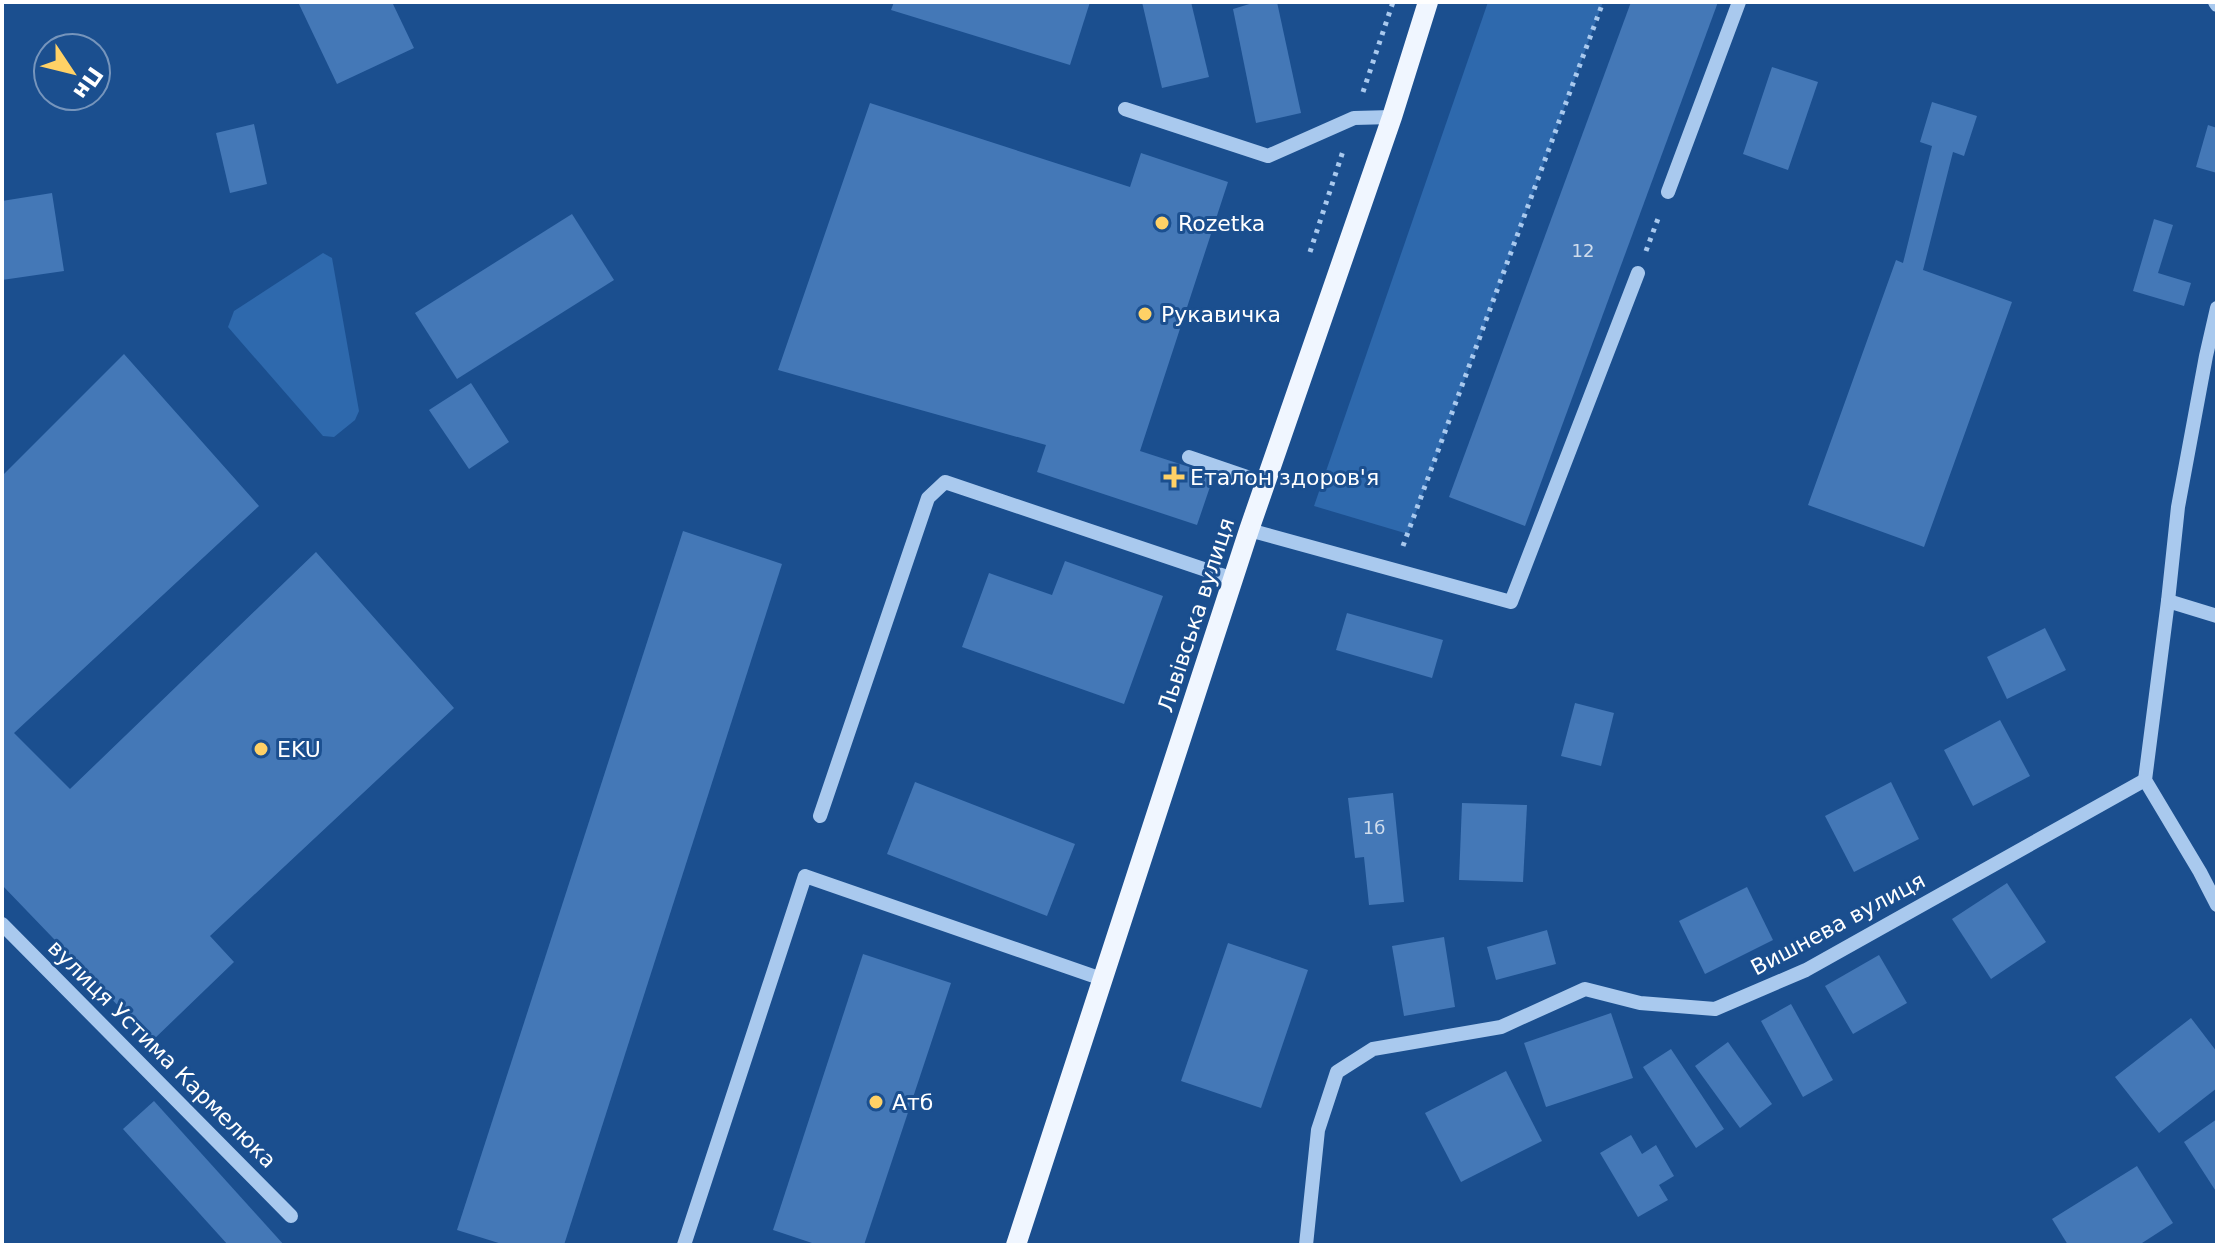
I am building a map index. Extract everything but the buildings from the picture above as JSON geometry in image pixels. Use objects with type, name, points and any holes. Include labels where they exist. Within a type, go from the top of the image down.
[{"type":"main road","name":"Львівська вулиця","points":[[1016,1245],[1249,530],[1392,117],[1428,2]]},
{"type":"street","points":[[1668,192],[1739,2]]},
{"type":"street","points":[[1125,109],[1268,156],[1354,118],[1392,117]]},
{"type":"street","points":[[1249,530],[1511,602],[1638,273]]},
{"type":"street","points":[[2217,308],[2211,357],[2178,507],[2145,780],[2217,905]]},
{"type":"street","points":[[1189,457],[1265,483]]},
{"type":"street","points":[[820,816],[928,498],[945,482],[1233,579]]},
{"type":"street","points":[[2168,601],[2217,616]]},
{"type":"street","name":"Вишнева вулиця","points":[[1306,1245],[1318,1130],[1337,1072],[1373,1049],[1501,1027],[1585,989],[1640,1003],[1715,1009],[1806,970],[2145,780]]},
{"type":"street","points":[[2200,872],[2217,878]]},
{"type":"street","points":[[684,1245],[805,876],[1102,979]]},
{"type":"street","name":"вулиця Устима Кармелюка","points":[[2,924],[291,1216]]},
{"type":"path","points":[[1394,571],[1603,2]]},
{"type":"path","points":[[1638,273],[1668,192]]},
{"type":"shaded area","points":[[1488,2],[1603,2],[1408,534],[1314,506]]},
{"type":"shaded area","points":[[323,253],[332,258],[359,411],[355,420],[334,437],[323,436],[228,327],[234,311]]},
{"type":"place","name":"Rozetka","points":[[1162,223]]},
{"type":"place","name":"Рукавичка","points":[[1145,314]]},
{"type":"place","name":"Еталон здоров'я","points":[[1174,477]]},
{"type":"place","name":"EKU","points":[[261,749]]},
{"type":"place","name":"Атб","points":[[876,1102]]}]
